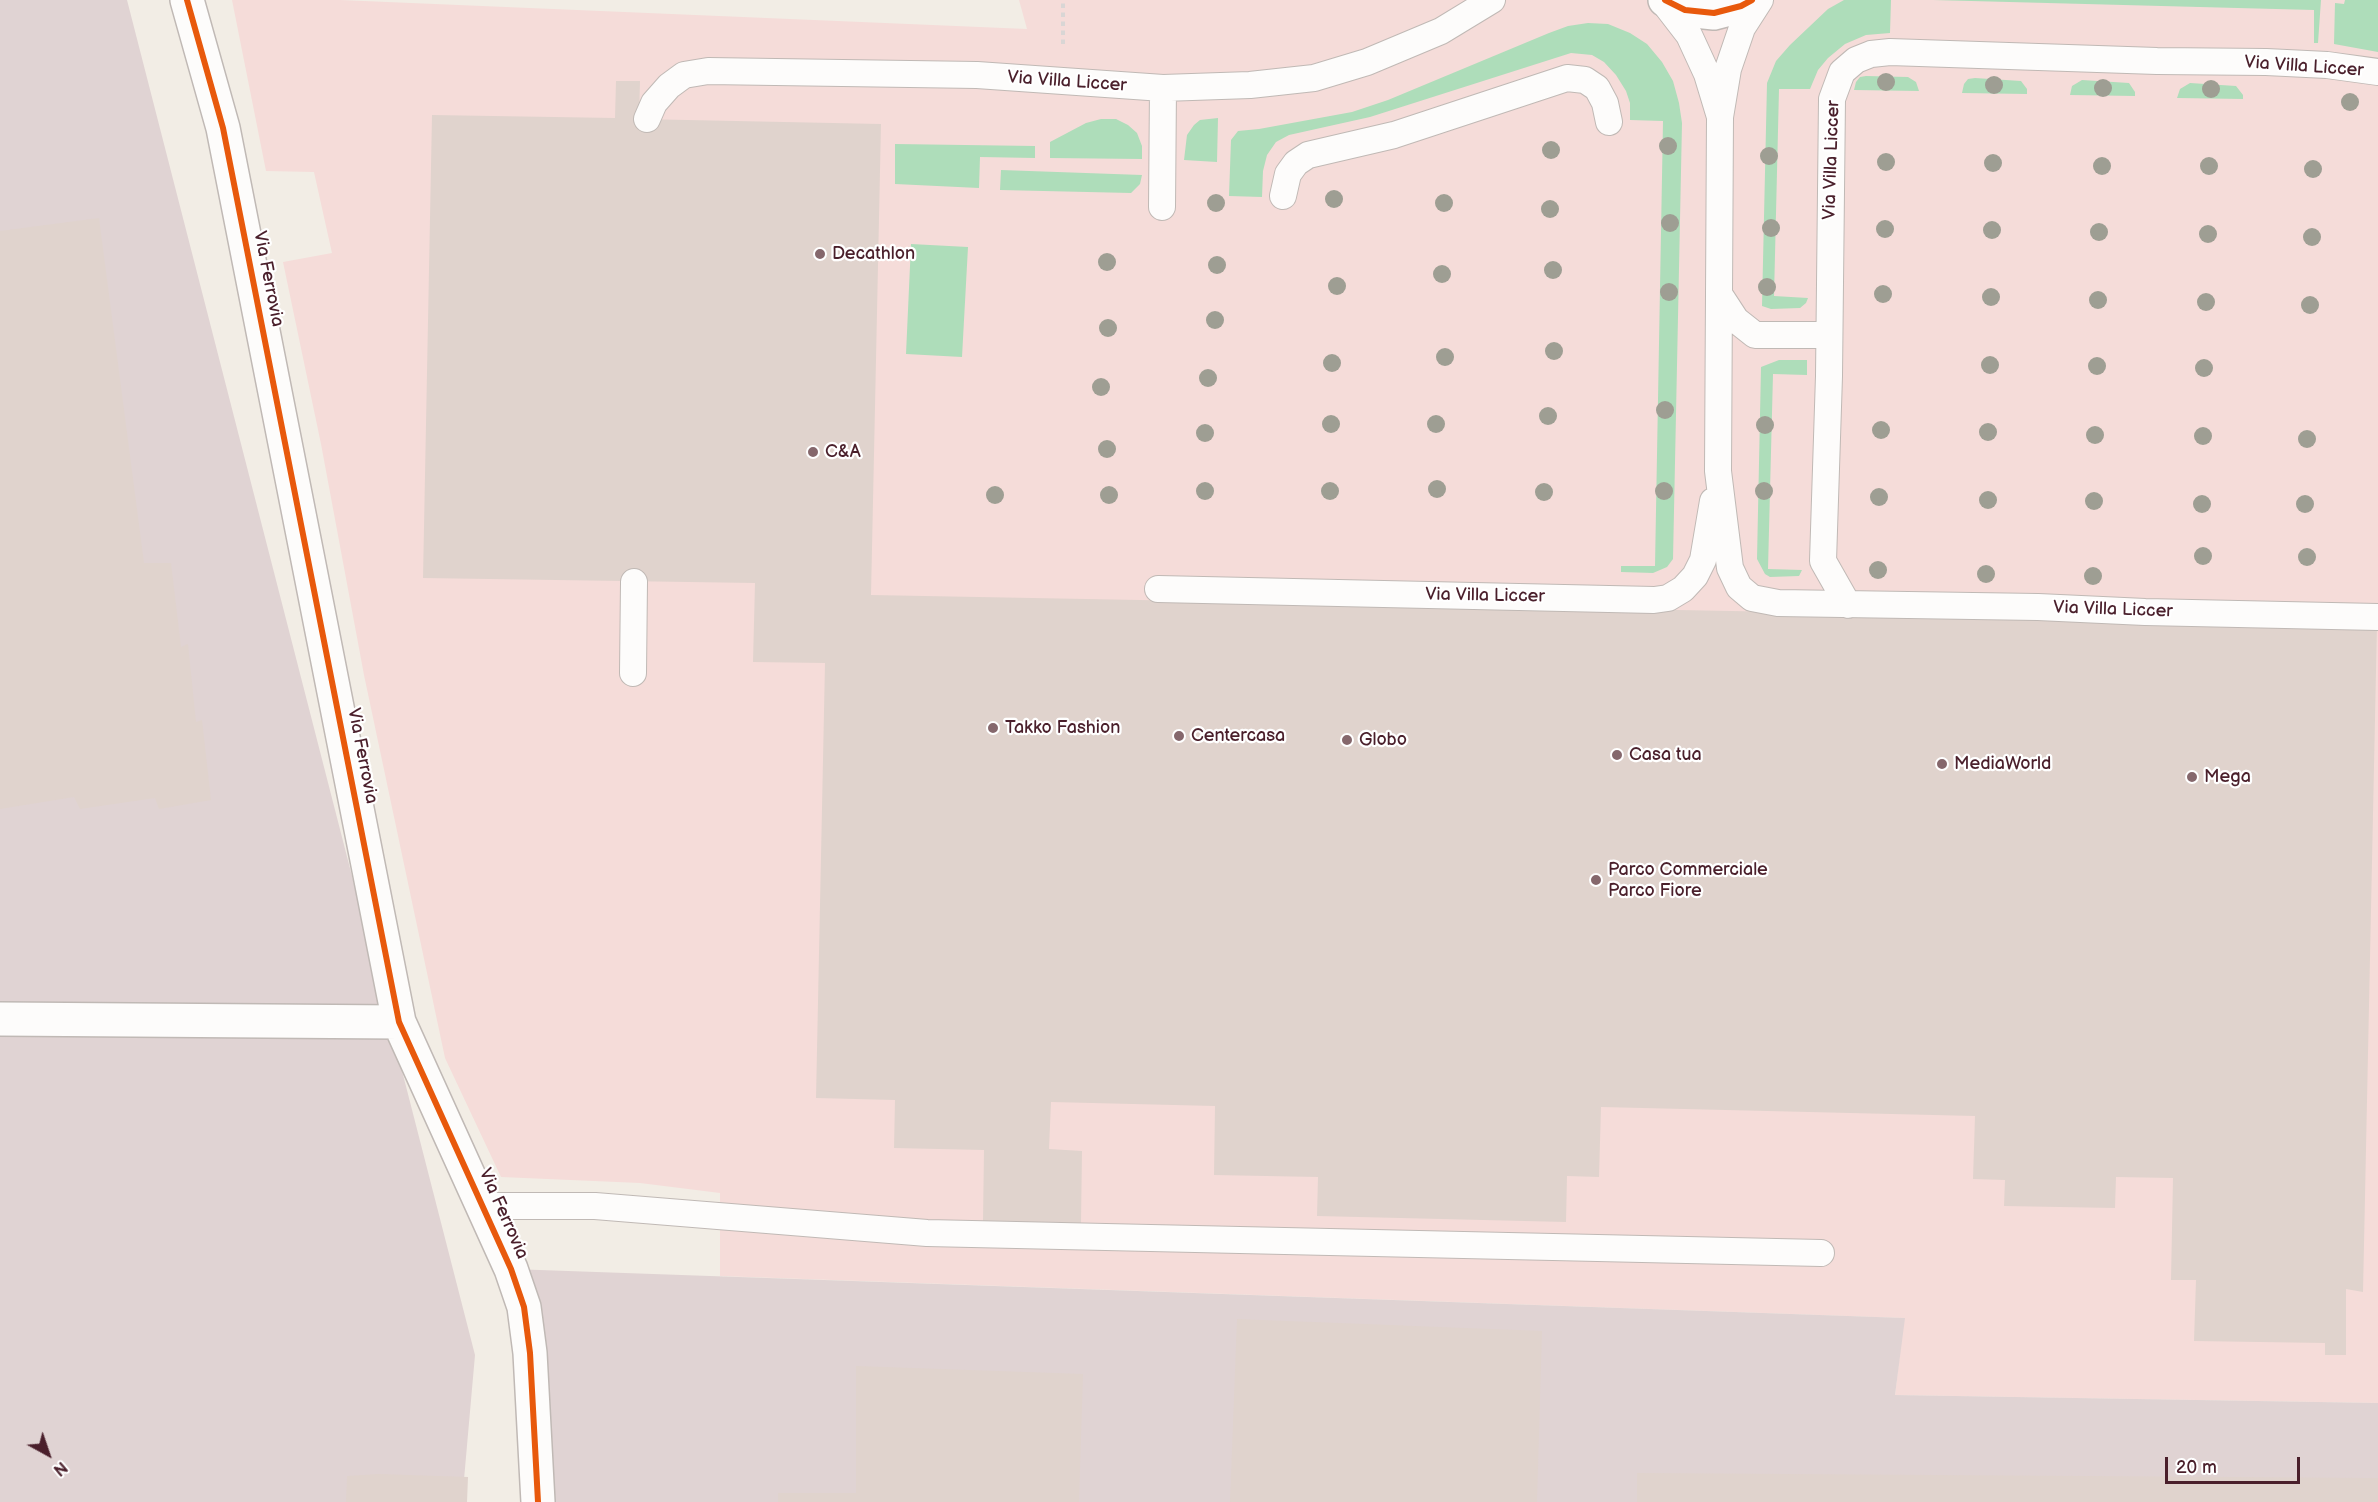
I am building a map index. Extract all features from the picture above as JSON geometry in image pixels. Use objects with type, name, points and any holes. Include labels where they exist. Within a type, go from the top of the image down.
[{"type":"street","name":"Via Ferrovia","points":[[188,0],[223,128],[399,1022],[511,1269],[524,1308],[530,1353],[538,1502]]},
{"type":"street","points":[[1664,0],[1685,10],[1714,13],[1742,6],[1752,0]]},
{"type":"street","points":[[0,1019],[399,1022]]},
{"type":"lane","name":"Via Villa Liccer","points":[[647,120],[654,103],[669,86],[684,75],[708,71],[977,75],[1163,88],[1250,85],[1314,78],[1367,62],[1441,31],[1492,0]]},
{"type":"lane","points":[[1664,0],[1689,35],[1707,74],[1720,117]]},
{"type":"lane","points":[[1720,117],[1728,69],[1742,28],[1760,0]]},
{"type":"lane","name":"Via Villa Liccer","points":[[1848,605],[1823,561],[1832,99],[1842,72],[1856,60],[1871,54],[1890,52],[2133,61],[2266,62],[2327,65],[2378,72]]},
{"type":"lane","points":[[1283,196],[1288,174],[1296,163],[1308,154],[1394,135],[1567,78],[1585,80],[1597,88],[1605,103],[1609,122]]},
{"type":"lane","points":[[1162,207],[1163,88]]},
{"type":"lane","name":"Via Villa Liccer","points":[[1720,117],[1718,471],[1730,568],[1739,587],[1752,598],[1778,603],[2038,607],[2145,612],[2378,617]]},
{"type":"lane","points":[[1719,294],[1736,320],[1755,334]]},
{"type":"lane","points":[[1719,367],[1734,345],[1755,334],[1829,335]]},
{"type":"lane","name":"Via Villa Liccer","points":[[1158,589],[1643,600],[1668,598],[1689,583],[1703,560],[1718,471]]},
{"type":"lane","points":[[633,673],[634,582]]},
{"type":"lane","points":[[483,1206],[595,1206],[927,1233],[1821,1253]]},
{"type":"path","points":[[1063,0],[1063,46]]},
{"type":"shaded area","points":[[0,0],[127,0],[475,1355],[462,1502],[0,1502]]},
{"type":"shaded area","points":[[232,0],[340,0],[1027,29],[1019,0],[2378,0],[2378,1403],[1895,1395],[1904,1318],[720,1276],[720,1193],[640,1183],[501,1177],[445,1058],[364,675],[321,444],[283,262],[332,253],[314,172],[266,171]]},
{"type":"shaded area","points":[[511,1269],[1905,1318],[1895,1395],[2378,1403],[2378,1502],[538,1502]]},
{"type":"green space","points":[[1844,0],[1891,0],[1890,33],[1866,35],[1845,44],[1818,70],[1810,89],[1779,89],[1774,296],[1808,298],[1800,308],[1771,309],[1762,306],[1767,83],[1776,61],[1790,45],[1828,9]]},
{"type":"green space","points":[[1933,0],[2321,0],[2318,43],[2314,43],[2314,10]]},
{"type":"green space","points":[[2345,0],[2378,0],[2378,52],[2334,44],[2335,3],[2344,4]]},
{"type":"green space","points":[[1588,23],[1608,24],[1630,33],[1647,44],[1662,62],[1673,81],[1682,123],[1673,559],[1667,567],[1653,573],[1621,572],[1621,566],[1655,566],[1663,121],[1630,120],[1630,103],[1626,91],[1604,62],[1592,55],[1571,53],[1370,117],[1289,135],[1276,142],[1267,155],[1263,171],[1262,197],[1229,196],[1231,140],[1238,131],[1352,112],[1388,100],[1549,33],[1568,26]]},
{"type":"green space","points":[[1860,77],[1908,77],[1916,82],[1919,91],[1854,90]]},
{"type":"green space","points":[[1968,79],[2021,81],[2027,89],[2027,94],[1962,93]]},
{"type":"green space","points":[[2082,80],[2129,83],[2135,96],[2070,95],[2072,86]]},
{"type":"green space","points":[[2190,83],[2236,86],[2243,95],[2243,99],[2177,98],[2180,89]]},
{"type":"green space","points":[[1218,118],[1217,162],[1184,160],[1187,135],[1194,125],[1200,120]]},
{"type":"green space","points":[[1101,119],[1116,119],[1137,133],[1142,146],[1142,159],[1050,158],[1050,142],[1086,123]]},
{"type":"green space","points":[[895,144],[1035,146],[1035,158],[980,157],[979,188],[895,184]]},
{"type":"green space","points":[[1001,170],[1142,175],[1140,184],[1131,193],[1000,190]]},
{"type":"green space","points":[[911,244],[968,247],[962,357],[906,354]]},
{"type":"green space","points":[[1779,360],[1807,360],[1807,375],[1773,374],[1768,569],[1802,570],[1799,576],[1770,577],[1765,574],[1757,559],[1761,367]]},
{"type":"building","name":"Parco Commerciale Parco Fiore","points":[[616,81],[640,81],[639,119],[881,124],[871,595],[2377,623],[2363,1292],[2346,1289],[2346,1355],[2325,1355],[2325,1343],[2194,1341],[2196,1280],[2171,1280],[2173,1178],[2116,1177],[2115,1208],[2004,1206],[2005,1180],[1973,1179],[1975,1116],[1601,1107],[1599,1177],[1567,1176],[1566,1222],[1317,1216],[1318,1177],[1214,1175],[1215,1106],[1051,1102],[1049,1149],[1082,1151],[1081,1223],[983,1221],[984,1150],[894,1148],[895,1100],[816,1098],[825,663],[753,662],[755,583],[423,578],[432,115],[615,118]]},
{"type":"building","points":[[99,218],[144,563],[171,563],[181,647],[188,644],[196,722],[202,720],[211,800],[159,809],[155,798],[80,809],[74,797],[0,809],[0,231]]},
{"type":"building","points":[[1237,1319],[1542,1331],[1537,1502],[1230,1502]]},
{"type":"building","points":[[856,1366],[1083,1374],[1079,1502],[778,1502],[778,1493],[856,1493]]},
{"type":"building","points":[[1637,1473],[2378,1478],[2378,1502],[1637,1502]]},
{"type":"building","points":[[379,1474],[468,1477],[467,1502],[346,1502],[347,1476]]},
{"type":"cycle path","points":[[187,0],[223,128],[399,1022],[511,1269],[524,1307],[530,1353],[538,1502]]},
{"type":"cycle path","points":[[1665,0],[1685,10],[1714,13],[1741,6],[1752,0]]},
{"type":"place","name":"Decathlon","points":[[820,254]]},
{"type":"place","name":"C&A","points":[[813,452]]},
{"type":"place","name":"Takko Fashion","points":[[993,728]]},
{"type":"place","name":"Centercasa","points":[[1179,736]]},
{"type":"place","name":"Globo","points":[[1347,740]]},
{"type":"place","name":"Casa tua","points":[[1617,755]]},
{"type":"place","name":"MediaWorld","points":[[1942,764]]},
{"type":"place","name":"Mega","points":[[2192,777]]},
{"type":"place","name":"Parco Commerciale Parco Fiore","points":[[1596,880]]}]
